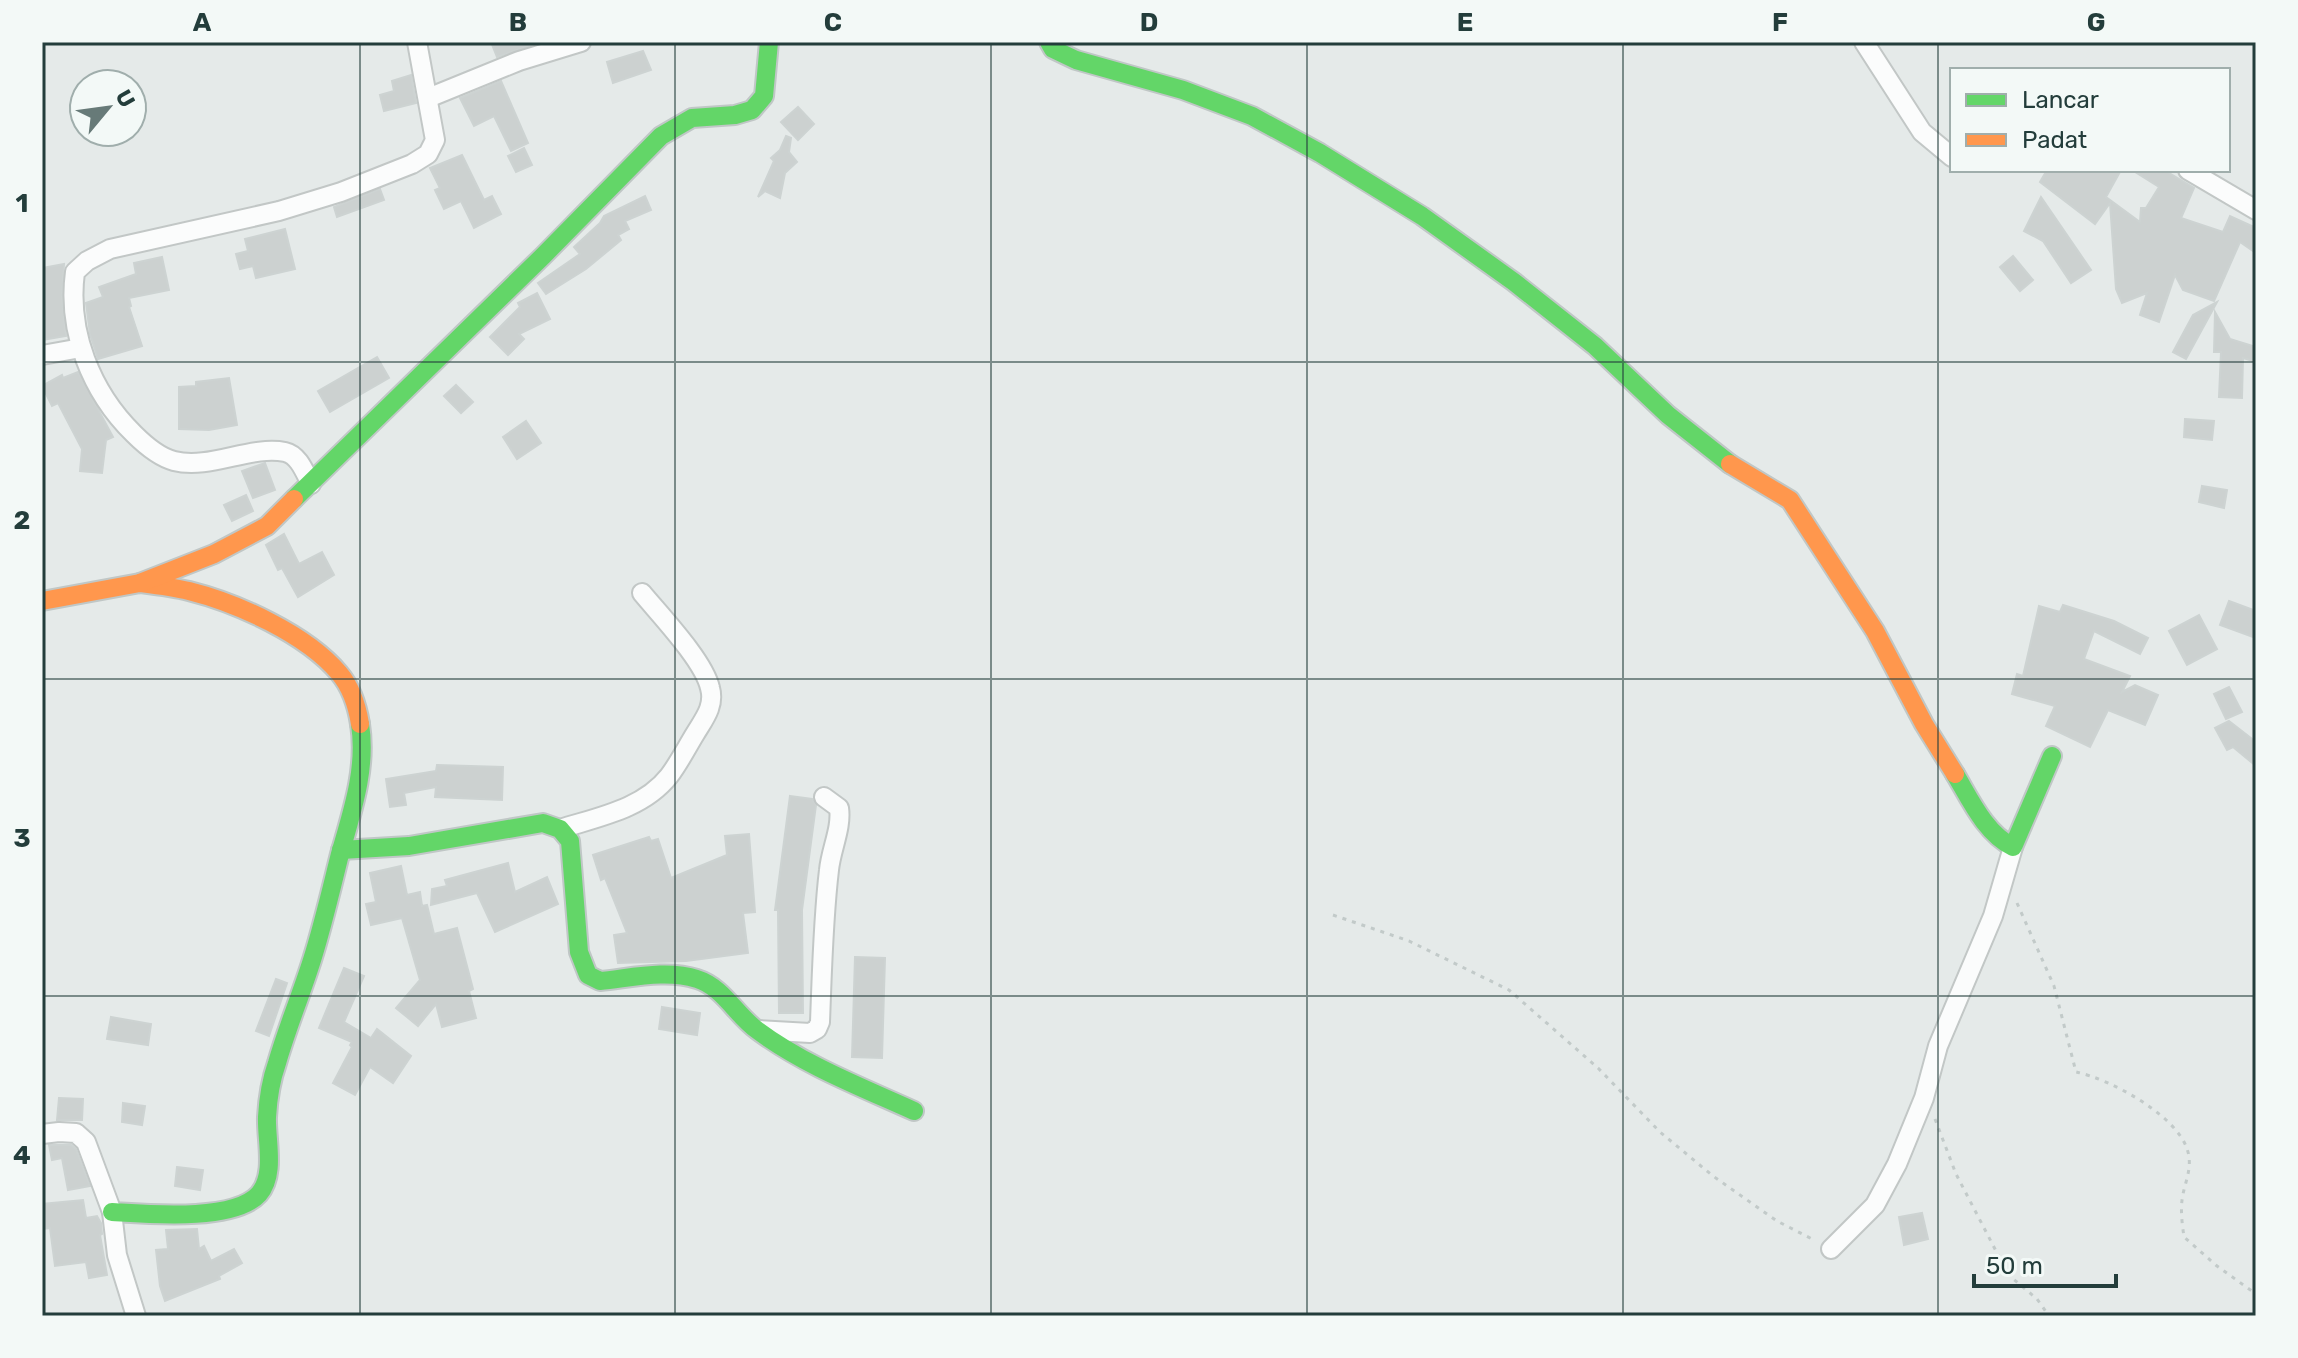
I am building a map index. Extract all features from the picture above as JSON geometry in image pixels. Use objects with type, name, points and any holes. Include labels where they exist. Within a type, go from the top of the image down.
[{"type":"street","points":[[311,484],[299,462],[289,452],[272,451],[219,460],[175,461],[148,448],[118,418],[94,382],[81,348],[72,294],[75,272],[87,261],[110,249],[279,211],[341,192],[412,164],[428,154],[435,140],[417,42]]},
{"type":"street","points":[[428,98],[519,61],[581,42]]},
{"type":"street","points":[[42,601],[140,583],[214,554],[267,526],[661,136],[692,118],[735,115],[752,110],[764,96],[769,42]]},
{"type":"street","points":[[1049,42],[1053,49],[1076,60],[1183,90],[1252,116],[1320,153],[1422,216],[1514,282],[1595,346],[1668,415],[1734,467],[1790,500],[1875,631],[1924,724],[1983,820],[2013,847]]},
{"type":"street","points":[[1864,42],[1922,132],[1950,155]]},
{"type":"street","points":[[2191,172],[2256,210]]},
{"type":"street","points":[[42,355],[81,348]]},
{"type":"street","points":[[112,1212],[186,1214],[236,1207],[258,1195],[268,1169],[270,1085],[312,959],[359,780],[362,748],[360,717],[349,687],[325,658],[238,607],[193,591],[140,583]]},
{"type":"street","points":[[560,829],[621,810],[654,791],[669,776],[710,710],[711,689],[702,670],[642,593]]},
{"type":"street","points":[[1831,1249],[1875,1205],[1897,1164],[1924,1098],[1938,1046],[1993,916],[2013,847],[2052,756]]},
{"type":"street","points":[[756,1030],[810,1033],[817,1029],[820,1022],[828,880],[840,817],[839,808],[824,797]]},
{"type":"street","points":[[341,850],[409,846],[543,823],[560,829],[570,841],[578,945],[581,963],[588,975],[600,981],[694,978],[710,984],[733,1011],[756,1030],[796,1055],[914,1111]]},
{"type":"street","points":[[42,1134],[76,1133],[86,1142],[112,1212],[117,1255],[136,1316]]},
{"type":"path","points":[[2015,894],[2021,916],[2054,986],[2076,1072],[2098,1076],[2170,1122],[2188,1150],[2189,1174],[2181,1213],[2184,1237],[2256,1294]]},
{"type":"path","points":[[1333,915],[1409,941],[1509,990],[1598,1068],[1660,1132],[1713,1176],[1777,1221],[1831,1249]]},
{"type":"path","points":[[1924,1098],[1956,1174],[1996,1251],[2011,1277],[2037,1299],[2049,1316]]},
{"type":"building","points":[[491,42],[540,42],[497,57]]},
{"type":"building","points":[[643,51],[651,70],[613,83],[607,62]]},
{"type":"building","points":[[411,75],[416,103],[384,111],[380,95],[394,91],[392,81]]},
{"type":"building","points":[[501,81],[528,143],[511,151],[494,116],[474,126],[460,98]]},
{"type":"building","points":[[798,107],[814,124],[798,140],[781,122]]},
{"type":"building","points":[[786,136],[791,138],[789,152],[797,162],[785,173],[780,198],[765,191],[758,197],[774,161],[771,158],[780,150]]},
{"type":"building","points":[[524,148],[532,165],[516,172],[508,156]]},
{"type":"building","points":[[462,155],[484,200],[492,196],[501,214],[474,228],[461,201],[444,209],[435,190],[440,188],[430,168]]},
{"type":"building","points":[[2046,172],[2120,172],[2106,197],[2140,222],[2141,208],[2146,208],[2159,187],[2135,172],[2167,172],[2194,188],[2181,218],[2223,232],[2230,216],[2256,228],[2256,253],[2240,242],[2214,301],[2183,290],[2175,275],[2159,322],[2140,315],[2147,293],[2122,303],[2116,289],[2110,203],[2095,224],[2040,182]]},
{"type":"building","points":[[380,189],[384,200],[337,217],[334,207]]},
{"type":"building","points":[[645,196],[651,210],[625,221],[629,229],[618,235],[621,240],[586,269],[546,294],[538,283],[580,254],[574,247],[604,216]]},
{"type":"building","points":[[2041,197],[2091,270],[2071,283],[2043,241],[2024,231]]},
{"type":"building","points":[[285,229],[295,269],[256,278],[253,266],[240,269],[236,254],[248,251],[245,239]]},
{"type":"building","points":[[2013,256],[2033,280],[2020,291],[2000,267]]},
{"type":"building","points":[[162,257],[169,290],[129,298],[142,346],[98,359],[90,334],[86,303],[103,297],[99,287],[136,274],[134,263]]},
{"type":"building","points":[[64,264],[62,295],[66,336],[42,340],[42,268]]},
{"type":"building","points":[[537,293],[550,319],[519,334],[524,339],[508,355],[490,337],[520,307],[518,303]]},
{"type":"building","points":[[2217,302],[2186,359],[2173,352],[2193,315]]},
{"type":"building","points":[[2215,312],[2230,339],[2256,347],[2256,362],[2243,358],[2242,398],[2219,397],[2221,352],[2214,352]]},
{"type":"building","points":[[377,357],[389,378],[330,412],[318,391]]},
{"type":"building","points":[[78,372],[113,437],[106,440],[102,473],[80,471],[82,449],[58,403],[52,406],[42,386],[62,375],[63,378]]},
{"type":"building","points":[[229,378],[237,425],[209,430],[179,429],[179,387]]},
{"type":"building","points":[[456,385],[473,402],[461,413],[444,396]]},
{"type":"building","points":[[2185,419],[2214,421],[2212,440],[2184,437]]},
{"type":"building","points":[[526,421],[541,443],[517,459],[503,437]]},
{"type":"building","points":[[265,463],[275,490],[253,498],[242,471]]},
{"type":"building","points":[[2202,486],[2227,490],[2224,508],[2199,502]]},
{"type":"building","points":[[246,495],[253,511],[232,521],[224,505]]},
{"type":"building","points":[[284,534],[299,564],[322,552],[334,575],[298,597],[282,568],[278,570],[266,545]]},
{"type":"building","points":[[2229,601],[2256,611],[2256,638],[2220,625]]},
{"type":"building","points":[[2063,605],[2114,621],[2148,638],[2140,654],[2094,631],[2084,659],[2130,676],[2122,692],[2135,685],[2158,695],[2145,725],[2108,710],[2090,747],[2046,726],[2055,706],[2012,694],[2017,674],[2023,676],[2039,606],[2060,612]]},
{"type":"building","points":[[2199,615],[2217,649],[2187,665],[2169,631]]},
{"type":"building","points":[[2229,687],[2242,712],[2226,719],[2214,694]]},
{"type":"building","points":[[2229,721],[2256,742],[2256,766],[2233,747],[2227,750],[2215,728]]},
{"type":"building","points":[[437,765],[503,767],[502,800],[435,797],[436,787],[404,793],[406,805],[390,807],[386,779],[436,771]]},
{"type":"building","points":[[790,796],[812,799],[816,805],[802,910],[803,1013],[779,1013],[778,910],[775,910]]},
{"type":"building","points":[[749,834],[755,912],[743,913],[748,953],[686,961],[618,963],[614,935],[627,933],[605,878],[601,880],[593,855],[649,837],[651,841],[658,839],[671,878],[727,855],[725,836]]},
{"type":"building","points":[[508,863],[515,892],[547,877],[558,904],[495,932],[477,893],[431,905],[432,889],[447,886],[445,880]]},
{"type":"building","points":[[401,866],[407,895],[420,892],[422,906],[427,905],[434,934],[457,928],[473,989],[469,991],[476,1018],[442,1027],[436,1004],[418,1026],[396,1008],[420,980],[402,918],[371,925],[366,904],[376,902],[370,873]]},
{"type":"building","points":[[855,957],[885,958],[882,1058],[852,1057]]},
{"type":"building","points":[[344,968],[364,976],[344,1022],[371,1038],[377,1029],[411,1056],[393,1083],[370,1067],[355,1095],[333,1083],[352,1042],[319,1028]]},
{"type":"building","points":[[276,979],[287,983],[269,1036],[256,1031]]},
{"type":"building","points":[[662,1007],[700,1013],[697,1035],[659,1029]]},
{"type":"building","points":[[111,1017],[151,1024],[148,1045],[107,1039]]},
{"type":"building","points":[[59,1098],[83,1099],[82,1120],[57,1120]]},
{"type":"building","points":[[123,1103],[145,1106],[142,1125],[122,1122]]},
{"type":"building","points":[[49,1145],[71,1145],[76,1149],[90,1186],[68,1190],[62,1158],[52,1160]]},
{"type":"building","points":[[177,1167],[203,1170],[200,1190],[175,1186]]},
{"type":"building","points":[[83,1200],[86,1218],[97,1216],[101,1223],[107,1275],[89,1278],[86,1262],[55,1266],[50,1228],[42,1229],[42,1204]]},
{"type":"building","points":[[1922,1213],[1928,1239],[1904,1245],[1899,1217]]},
{"type":"building","points":[[197,1229],[199,1249],[204,1246],[211,1261],[234,1249],[242,1263],[219,1276],[220,1279],[165,1301],[156,1250],[168,1249],[166,1230]]},
{"type":"traffic: fast","points":[[294,499],[661,136],[692,118],[735,115],[752,110],[764,96],[769,42]]},
{"type":"traffic: fast","points":[[1049,42],[1053,49],[1076,60],[1183,90],[1252,116],[1320,153],[1422,216],[1514,282],[1595,346],[1668,415],[1730,464]]},
{"type":"traffic: fast","points":[[112,1212],[167,1215],[211,1213],[247,1203],[264,1186],[269,1167],[267,1117],[271,1083],[316,947],[353,806],[362,757],[360,724]]},
{"type":"traffic: fast","points":[[1955,774],[1986,824],[2013,847],[2052,756]]},
{"type":"traffic: fast","points":[[341,850],[409,846],[543,823],[560,829],[570,841],[579,952],[588,975],[600,981],[661,974],[697,979],[714,988],[749,1024],[775,1043],[833,1075],[914,1111]]},
{"type":"traffic: slow","points":[[1730,464],[1790,500],[1875,631],[1924,724],[1955,774]]},
{"type":"traffic: slow","points":[[42,601],[140,583],[214,554],[267,526],[294,499]]},
{"type":"traffic: slow","points":[[140,583],[208,596],[290,633],[325,659],[343,678],[353,697],[360,724]]}]
